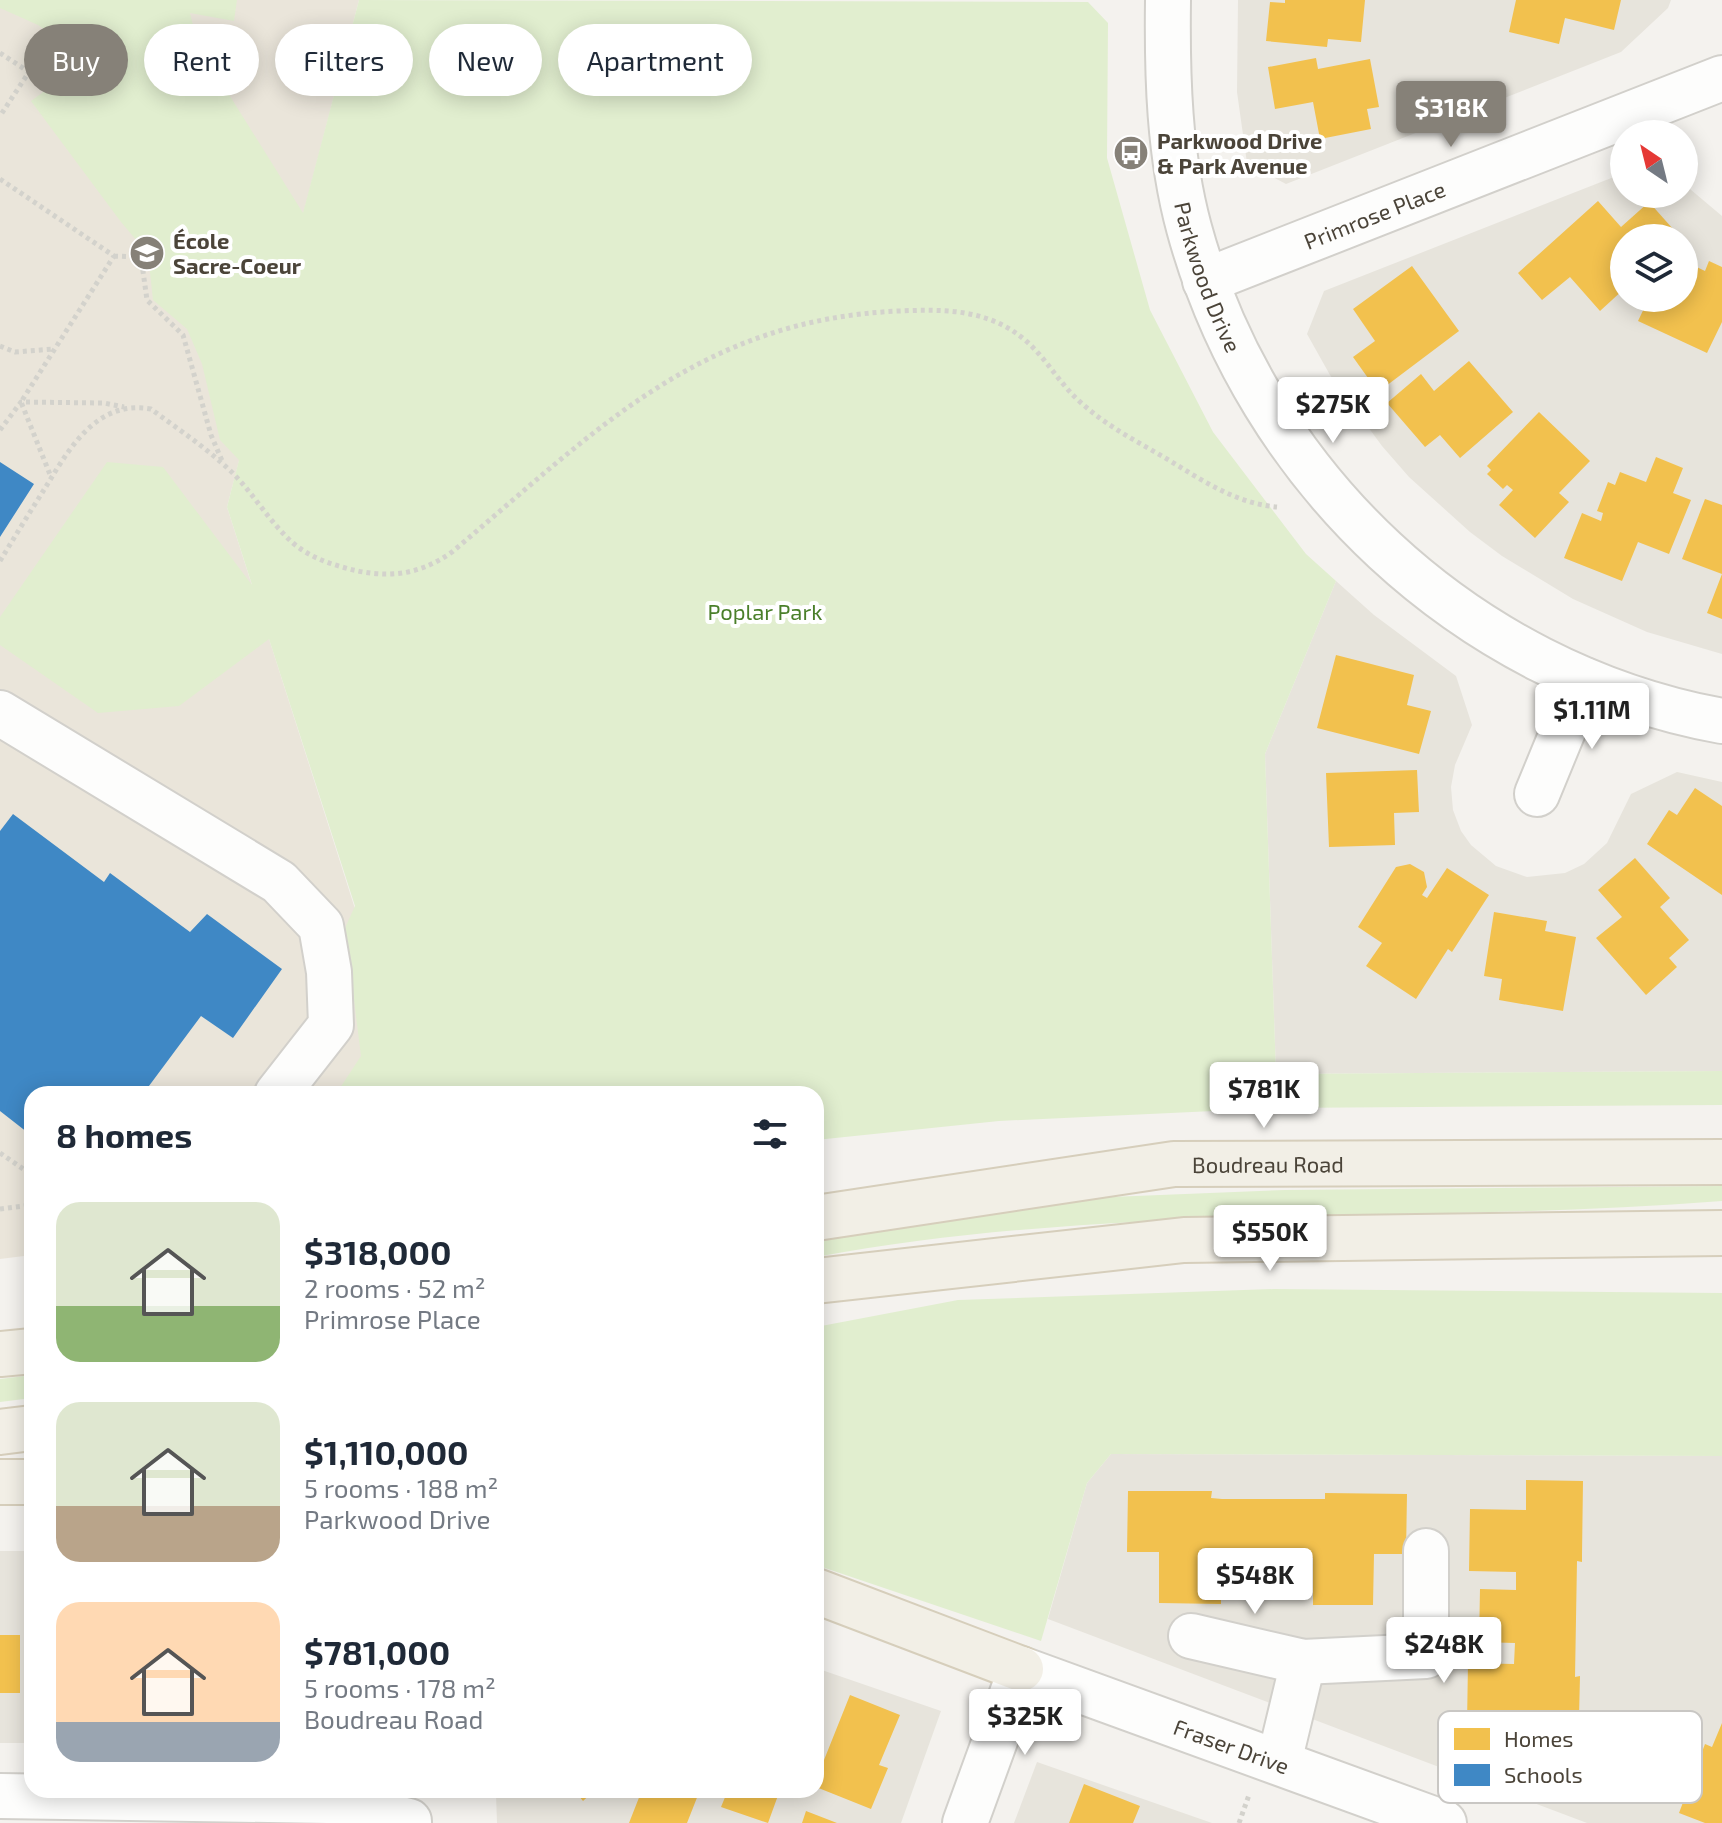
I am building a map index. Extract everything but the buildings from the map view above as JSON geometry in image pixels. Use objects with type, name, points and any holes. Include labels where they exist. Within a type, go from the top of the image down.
[{"type":"main road","name":"Boudreau Road","points":[[824,1217],[1174,1164],[1722,1162]]},
{"type":"main road","points":[[824,1280],[1184,1240],[1722,1233]]},
{"type":"main road","points":[[0,1354],[24,1352]]},
{"type":"main road","points":[[0,1432],[24,1429]]},
{"type":"main road","points":[[0,1482],[24,1482]]},
{"type":"main road","points":[[824,1594],[1021,1669]]},
{"type":"street","name":"Parkwood Drive","points":[[1168,0],[1167,68],[1177,167],[1188,225],[1227,337],[1272,417],[1310,471],[1381,549],[1462,614],[1506,642],[1584,680],[1634,700],[1722,721]]},
{"type":"street","name":"Primrose Place","points":[[1205,281],[1722,78]]},
{"type":"street","points":[[1537,794],[1584,680]]},
{"type":"street","points":[[0,713],[279,882],[321,926],[329,972],[331,1025],[283,1086]]},
{"type":"street","points":[[1191,1636],[1303,1662],[1426,1656],[1426,1551]]},
{"type":"street","points":[[1266,1774],[1303,1662]]},
{"type":"street","points":[[965,1823],[1021,1669]]},
{"type":"street","name":"Fraser Drive","points":[[1021,1669],[1266,1774],[1444,1823]]},
{"type":"street","points":[[0,1796],[24,1796]]},
{"type":"street","points":[[131,1798],[328,1801],[409,1823]]},
{"type":"path","points":[[0,53],[29,72],[0,116]]},
{"type":"path","points":[[0,179],[114,256],[141,257],[147,300],[183,335],[211,435],[223,464]]},
{"type":"path","points":[[0,430],[114,256]]},
{"type":"path","points":[[21,402],[104,403],[151,409],[223,464],[281,531],[309,554],[363,573],[405,574],[446,556],[625,408],[659,384],[703,360],[766,335],[814,321],[881,312],[949,309],[983,316],[1018,335],[1038,353],[1074,396],[1121,433],[1228,495],[1277,507]]},
{"type":"path","points":[[0,346],[15,352],[55,348]]},
{"type":"path","points":[[21,402],[52,478]]},
{"type":"path","points":[[0,561],[66,452],[86,430],[125,407]]},
{"type":"path","points":[[0,1153],[24,1170]]},
{"type":"path","points":[[0,1209],[24,1206]]},
{"type":"path","points":[[1239,1823],[1266,1774]]},
{"type":"shaded area","points":[[0,0],[359,0],[353,24],[275,24],[275,96],[334,96],[227,507],[411,1086],[24,1086],[24,1256],[0,1259]]},
{"type":"shaded area","points":[[1238,0],[1671,0],[1668,8],[1621,52],[1286,184],[1247,163],[1237,92]]},
{"type":"shaded area","points":[[1610,179],[1610,208],[1698,208],[1698,196],[1722,216],[1722,654],[1647,632],[1573,599],[1502,556],[1470,532],[1409,477],[1382,446],[1330,375],[1307,334],[1324,291]]},
{"type":"shaded area","points":[[1336,581],[1374,615],[1456,676],[1472,725],[1455,765],[1451,787],[1453,810],[1461,831],[1471,845],[1496,866],[1527,877],[1565,873],[1584,864],[1607,843],[1631,794],[1677,772],[1722,782],[1722,1071],[1276,1074],[1265,754]]},
{"type":"shaded area","points":[[1111,1454],[1722,1456],[1722,1823],[1587,1823],[1534,1803],[1702,1803],[1702,1711],[1438,1711],[1438,1767],[1048,1619],[1087,1483]]},
{"type":"shaded area","points":[[0,1551],[24,1551],[24,1743],[0,1743]]},
{"type":"shaded area","points":[[824,1671],[941,1711],[901,1823],[497,1823],[496,1798],[824,1798]]},
{"type":"shaded area","points":[[1037,1762],[1212,1823],[1014,1823]]},
{"type":"green space","name":"Poplar Park","points":[[0,0],[237,0],[234,21],[190,13],[193,24],[144,24],[144,96],[230,96],[303,213],[334,96],[413,96],[413,24],[353,24],[359,0],[1088,2],[1108,23],[1107,158],[1150,310],[1213,432],[1306,554],[1336,581],[1265,754],[1276,1074],[1722,1071],[1722,1105],[1276,1108],[999,1121],[824,1139],[824,1086],[341,1086],[361,1056],[345,928],[355,906],[269,639],[179,706],[98,713],[0,645],[0,617],[107,462],[163,467],[252,585],[227,507],[239,460],[220,440],[202,364],[187,329],[153,300],[148,254],[31,101],[38,96],[128,96],[128,24],[36,24],[0,8]]},
{"type":"green space","points":[[1722,1186],[1722,1201],[1495,1212],[1155,1221],[1042,1228],[824,1256],[824,1231],[1061,1199],[1285,1190]]},
{"type":"green space","points":[[1274,1289],[1722,1293],[1722,1456],[1111,1454],[1087,1483],[1041,1641],[824,1568],[824,1325],[958,1300]]},
{"type":"green space","points":[[24,1376],[24,1399],[0,1402],[0,1379]]},
{"type":"place","name":"Parkwood Drive & Park Avenue","points":[[1131,153]]},
{"type":"place","name":"École Sacre-Coeur","points":[[147,253]]}]
